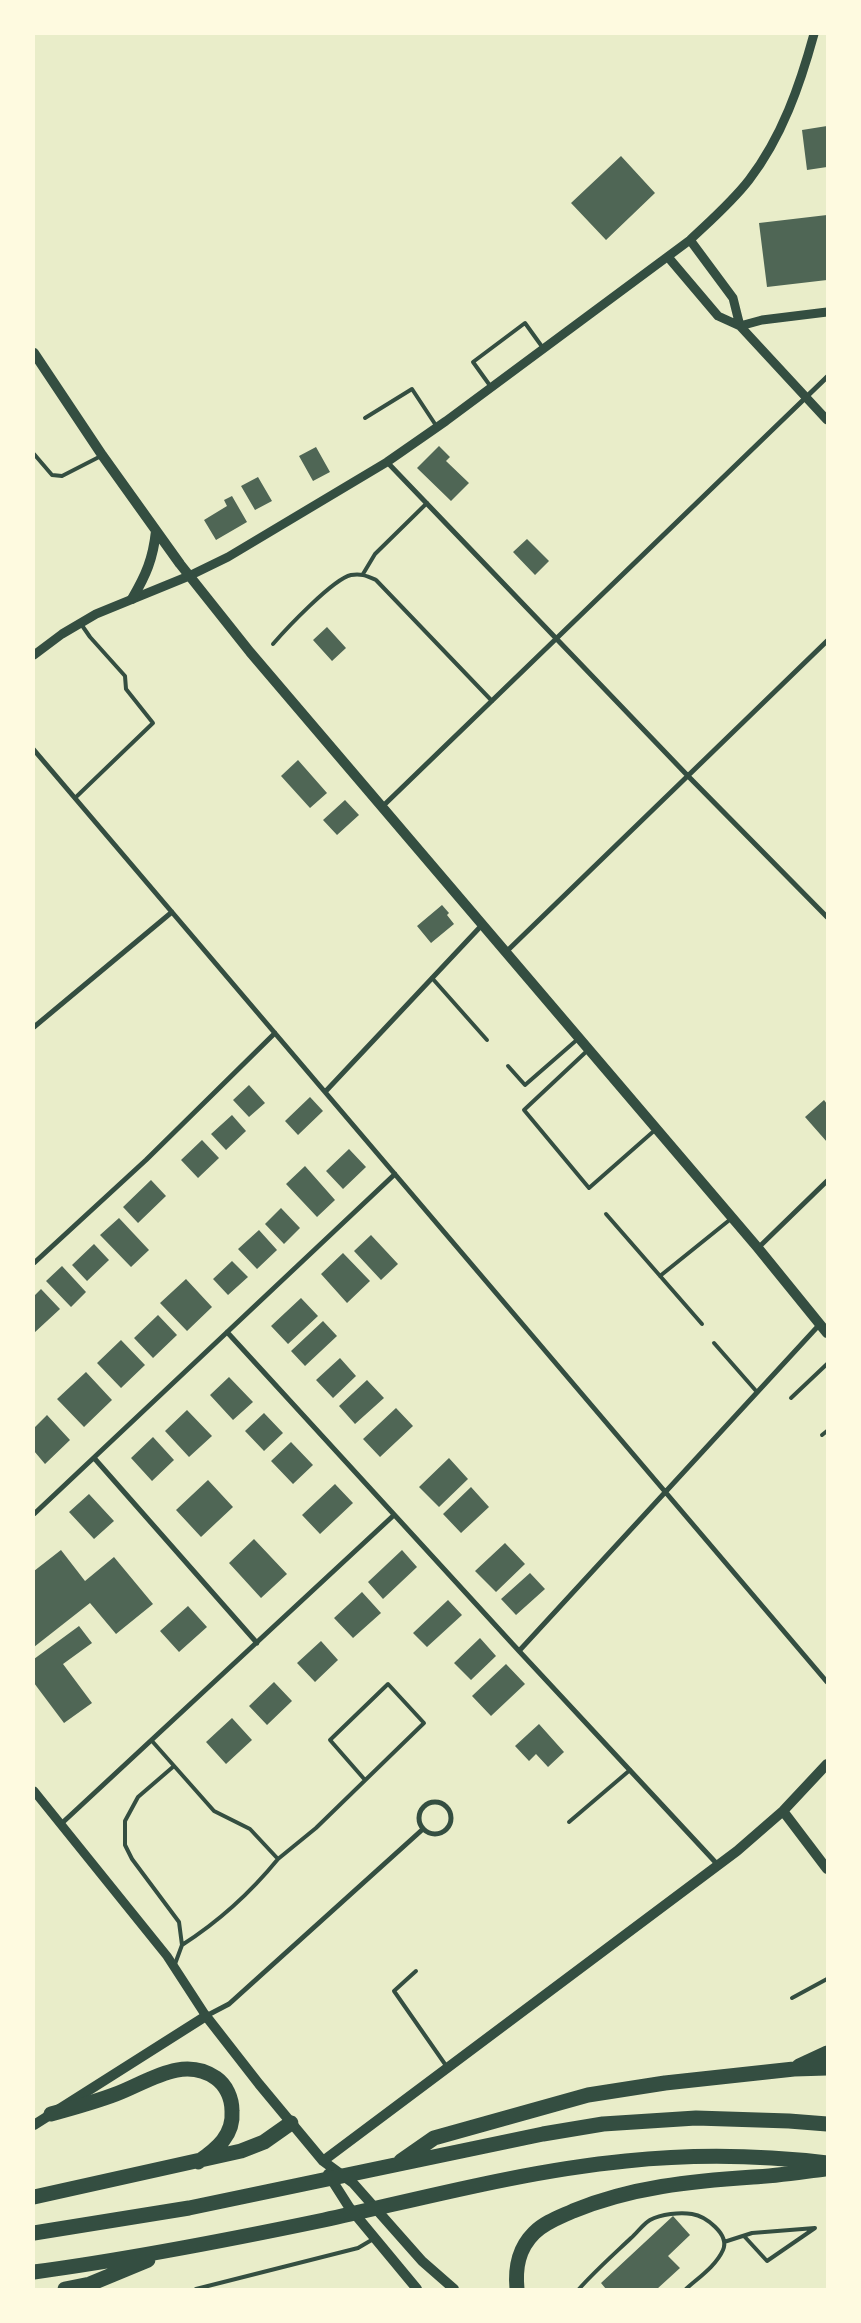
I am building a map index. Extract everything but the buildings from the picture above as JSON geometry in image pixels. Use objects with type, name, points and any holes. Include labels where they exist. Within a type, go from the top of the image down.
[{"type":"highway","points":[[794,2069],[827,2053]]},
{"type":"highway","points":[[393,2166],[434,2138],[580,2097],[656,2084],[794,2069],[827,2068]]},
{"type":"highway","points":[[51,2114],[115,2095],[173,2070],[192,2069],[202,2071],[219,2080],[224,2086],[231,2101],[232,2116],[226,2138],[210,2154],[198,2162]]},
{"type":"highway","points":[[34,2233],[197,2207],[543,2134],[635,2120],[726,2118],[827,2124]]},
{"type":"highway","points":[[34,2197],[198,2162],[253,2147],[274,2136],[291,2123]]},
{"type":"highway","points":[[34,2272],[173,2250],[534,2174],[596,2164],[657,2158],[718,2156],[827,2163]]},
{"type":"highway","points":[[517,2289],[517,2264],[528,2239],[547,2223],[576,2210],[622,2195],[680,2183],[754,2178],[827,2169]]},
{"type":"highway","points":[[65,2289],[90,2284],[173,2250]]},
{"type":"main road","points":[[34,353],[102,455],[156,531],[189,576],[250,652],[758,1248],[827,1333]]},
{"type":"main road","points":[[132,599],[146,576],[154,555],[156,531]]},
{"type":"main road","points":[[321,2158],[340,2150],[718,1865],[783,1811],[827,1764]]},
{"type":"main road","points":[[783,1811],[827,1869]]},
{"type":"main road","points":[[34,2126],[206,2016],[321,2158],[353,2183],[433,2272],[454,2289]]},
{"type":"main road","points":[[321,2158],[339,2193],[417,2289]]},
{"type":"street","points":[[34,654],[96,614],[189,576],[228,556],[387,462],[690,240],[724,208],[749,180],[778,132],[795,94],[814,34]]},
{"type":"street","points":[[690,240],[733,298],[740,326]]},
{"type":"street","points":[[668,257],[718,316],[740,326],[827,420]]},
{"type":"street","points":[[740,326],[762,320],[827,312]]},
{"type":"street","points":[[383,806],[827,377]]},
{"type":"street","points":[[387,462],[688,776],[827,915]]},
{"type":"street","points":[[506,952],[827,641]]},
{"type":"street","points":[[34,750],[827,1682]]},
{"type":"street","points":[[34,1027],[172,912]]},
{"type":"street","points":[[326,1092],[482,926]]},
{"type":"street","points":[[34,1263],[146,1160],[275,1033]]},
{"type":"street","points":[[34,1514],[396,1174]]},
{"type":"street","points":[[758,1248],[827,1182]]},
{"type":"street","points":[[519,1651],[820,1324]]},
{"type":"street","points":[[227,1332],[718,1865]]},
{"type":"street","points":[[94,1459],[257,1643]]},
{"type":"street","points":[[61,1824],[394,1515]]},
{"type":"street","points":[[34,1792],[174,1966],[206,2016],[229,2004],[423,1830]]},
{"type":"street","points":[[435,1802],[449,1810],[452,1820],[447,1830],[443,1833],[432,1835],[423,1830],[419,1814],[425,1805],[435,1802]]},
{"type":"lane","points":[[491,387],[473,362],[525,323],[543,348]]},
{"type":"lane","points":[[365,418],[412,389],[437,427]]},
{"type":"lane","points":[[34,454],[52,475],[62,476],[102,455]]},
{"type":"lane","points":[[363,574],[375,554],[427,503]]},
{"type":"lane","points":[[273,644],[325,592],[348,575],[363,574],[376,580],[492,701]]},
{"type":"lane","points":[[74,798],[153,723],[126,689],[125,676],[80,623]]},
{"type":"lane","points":[[432,978],[487,1040]]},
{"type":"lane","points":[[508,1066],[525,1085],[579,1038]]},
{"type":"lane","points":[[588,1049],[524,1110],[589,1188],[656,1128]]},
{"type":"lane","points":[[606,1214],[702,1324]]},
{"type":"lane","points":[[660,1276],[732,1218]]},
{"type":"lane","points":[[714,1343],[757,1392]]},
{"type":"lane","points":[[791,1398],[827,1364]]},
{"type":"lane","points":[[822,1436],[827,1431]]},
{"type":"lane","points":[[182,1945],[214,1923],[263,1878],[278,1859],[316,1828],[424,1723],[388,1684],[330,1740],[365,1780]]},
{"type":"lane","points":[[152,1740],[214,1811],[250,1829],[278,1859]]},
{"type":"lane","points":[[174,1766],[138,1797],[125,1821],[125,1845],[132,1860],[179,1922],[182,1945],[174,1966]]},
{"type":"lane","points":[[570,1822],[630,1770]]},
{"type":"lane","points":[[416,1971],[394,1991],[449,2069]]},
{"type":"lane","points":[[792,1998],[827,1979]]},
{"type":"lane","points":[[579,2289],[607,2260],[651,2220],[669,2215],[694,2214],[713,2225],[721,2234],[724,2242],[723,2250],[710,2268],[686,2289]]},
{"type":"lane","points":[[724,2242],[752,2233],[815,2228],[766,2261],[744,2236]]},
{"type":"lane","points":[[196,2289],[358,2248],[374,2237]]}]
